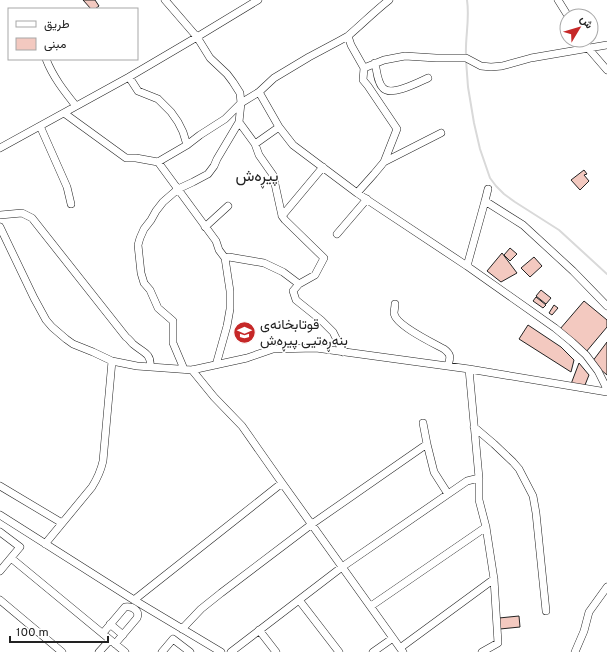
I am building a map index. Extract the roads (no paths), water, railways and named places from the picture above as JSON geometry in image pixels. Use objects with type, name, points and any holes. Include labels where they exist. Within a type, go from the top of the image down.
[{"type":"street","points":[[165,0],[197,37],[210,58],[227,74],[233,82],[240,93],[241,103],[239,122],[214,166],[208,174],[178,189],[163,202],[144,229],[138,245],[141,274],[144,283],[150,290],[158,308],[173,321],[173,343],[188,370],[242,426],[402,650],[494,579]]},
{"type":"street","points":[[0,148],[129,77],[258,0]]},
{"type":"street","points":[[64,113],[126,158],[136,158],[158,162],[187,145],[225,119],[241,103],[258,92],[274,78],[348,36],[389,0]]},
{"type":"street","points":[[348,36],[351,45],[364,68],[363,80],[397,129],[384,162],[357,193]]},
{"type":"street","points":[[364,68],[384,60],[405,56],[436,58],[462,57],[481,66],[491,67],[588,48],[607,70]]},
{"type":"street","points":[[46,60],[62,89],[76,106]]},
{"type":"street","points":[[376,63],[380,83],[386,90],[401,89],[428,78]]},
{"type":"street","points":[[129,77],[138,91],[158,99],[172,112],[183,132],[187,145]]},
{"type":"street","points":[[258,92],[279,127],[292,145],[357,193],[468,266],[555,328],[586,355],[598,371],[607,391]]},
{"type":"street","points":[[239,122],[255,144],[259,155],[273,175],[282,216],[324,258],[315,275],[299,284],[293,291],[296,300],[321,320],[333,332],[343,352]]},
{"type":"street","points":[[40,126],[67,187],[71,204]]},
{"type":"street","points":[[255,144],[279,127]]},
{"type":"street","points":[[384,162],[441,133]]},
{"type":"street","points":[[158,162],[216,241],[219,250],[225,258],[230,291],[230,309],[227,326],[216,365]]},
{"type":"street","points":[[282,216],[323,167]]},
{"type":"street","points":[[468,266],[488,189]]},
{"type":"street","points":[[337,234],[367,199]]},
{"type":"street","points":[[485,201],[523,225],[573,271],[607,306]]},
{"type":"street","points":[[205,227],[228,206]]},
{"type":"street","points":[[0,214],[22,213],[32,218],[126,337],[149,356],[151,361],[150,367]]},
{"type":"street","points":[[0,227],[46,320],[66,340],[112,361],[137,366],[188,370],[247,358],[273,349],[316,348],[448,366],[607,391]]},
{"type":"street","points":[[225,258],[229,257],[264,263],[283,272],[299,284]]},
{"type":"street","points":[[395,304],[394,314],[403,326],[449,353],[450,357],[448,366]]},
{"type":"street","points":[[45,544],[92,487],[101,470],[112,361]]},
{"type":"street","points":[[468,369],[480,478],[480,500],[494,579],[498,643],[482,652]]},
{"type":"street","points":[[423,423],[434,472],[448,494]]},
{"type":"street","points":[[474,427],[513,462],[533,496],[546,611]]},
{"type":"street","points":[[182,629],[200,609],[312,524],[427,444]]},
{"type":"street","points":[[231,652],[342,567],[467,481],[480,478]]},
{"type":"street","points":[[134,600],[282,483]]},
{"type":"street","points":[[0,486],[62,523]]},
{"type":"street","points":[[0,515],[134,600],[221,652]]},
{"type":"street","points":[[371,606],[486,528]]},
{"type":"street","points":[[0,532],[20,548],[0,571]]},
{"type":"street","points":[[11,558],[125,652]]},
{"type":"street","points":[[575,652],[584,631],[589,612],[607,588]]},
{"type":"street","points":[[0,600],[62,652]]},
{"type":"street","points":[[299,600],[339,652]]},
{"type":"street","points":[[99,652],[124,635],[136,620],[138,612],[134,608],[126,608],[110,624],[103,634]]},
{"type":"street","points":[[110,624],[124,635]]},
{"type":"street","points":[[259,630],[276,652]]},
{"type":"street","points":[[373,652],[393,638]]},
{"type":"street","points":[[162,652],[173,639],[190,652]]},
{"type":"waterway","points":[[466,56],[468,14],[467,0]]},
{"type":"waterway","points":[[466,60],[468,87],[474,123],[480,149],[490,178],[504,194],[559,230],[607,274]]},
{"type":"place","name":"قوتابخانەی بنەڕەتیی پیڕەش","points":[[244,333]]},
{"type":"district","name":"پیڕەش","points":[[257,177]]}]
